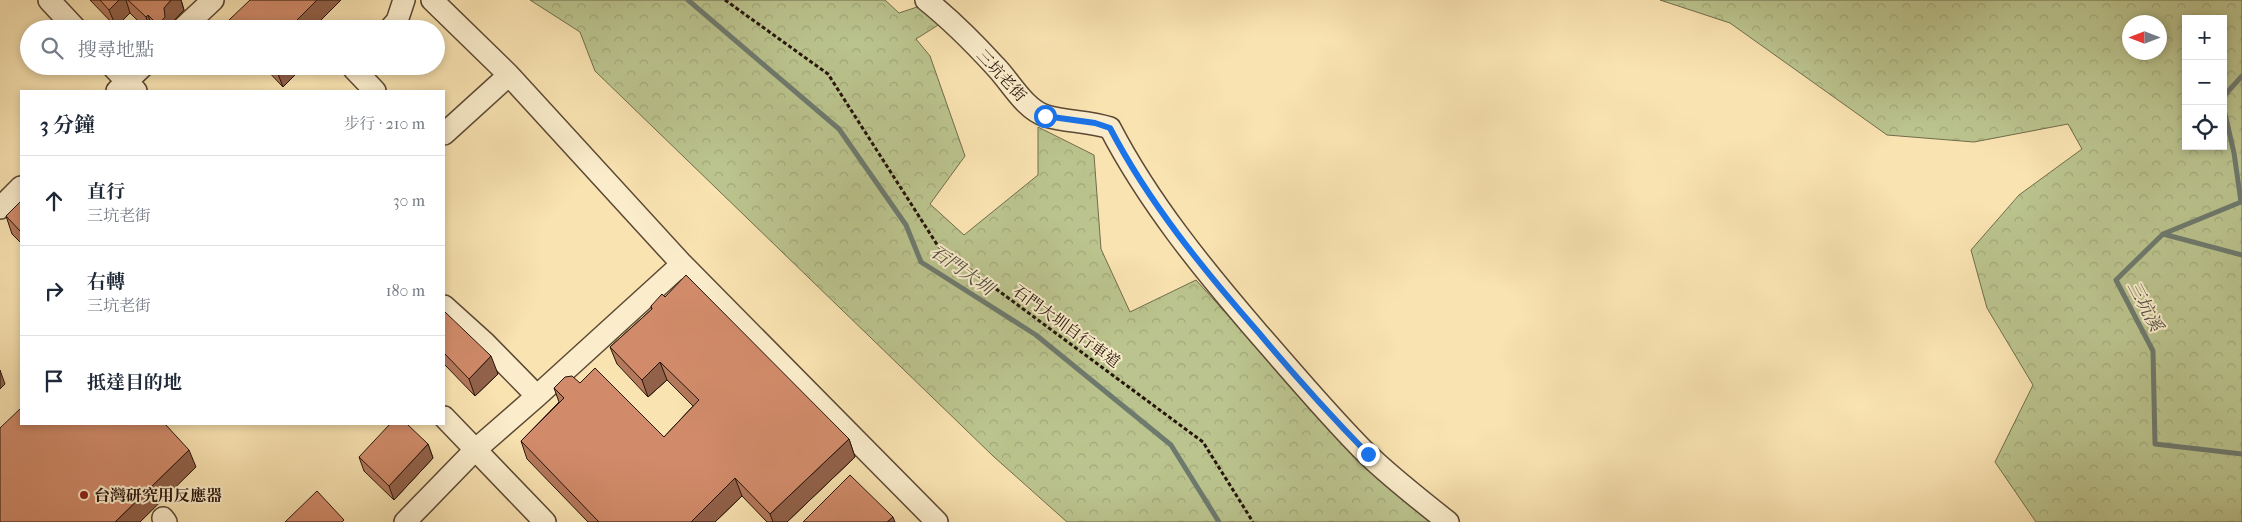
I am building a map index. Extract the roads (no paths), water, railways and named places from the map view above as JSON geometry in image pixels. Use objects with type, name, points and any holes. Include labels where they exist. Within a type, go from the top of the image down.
[{"type":"lane","points":[[49,0],[68,20]]},
{"type":"lane","points":[[191,20],[212,0]]},
{"type":"lane","points":[[397,20],[404,0]]},
{"type":"lane","points":[[432,0],[509,75],[682,264],[937,522]]},
{"type":"lane","name":"三坑老街","points":[[926,0],[950,20],[1026,102],[1045,116],[1095,123],[1110,128],[1120,148],[1178,236],[1212,279],[1348,434],[1399,483],[1448,522]]},
{"type":"lane","points":[[118,75],[126,88],[135,75]]},
{"type":"lane","points":[[360,75],[374,90]]},
{"type":"lane","points":[[445,133],[509,75]]},
{"type":"lane","points":[[0,208],[20,187]]},
{"type":"lane","points":[[405,522],[474,451],[682,264]]},
{"type":"lane","points":[[445,307],[485,343],[537,396]]},
{"type":"lane","points":[[445,418],[474,451],[545,522]]},
{"type":"waterway","name":"石門大圳","points":[[688,0],[839,129],[906,225],[921,262],[1036,335],[1171,445],[1219,522]]},
{"type":"waterway","name":"三坑溪","points":[[2227,93],[2242,76]]},
{"type":"waterway","name":"三坑溪","points":[[2227,122],[2234,153],[2241,202],[2163,234],[2116,280],[2153,351],[2155,444],[2242,454]]},
{"type":"waterway","points":[[2163,234],[2242,255]]},
{"type":"place","name":"台灣研究用反應器","points":[[84,495]]}]
